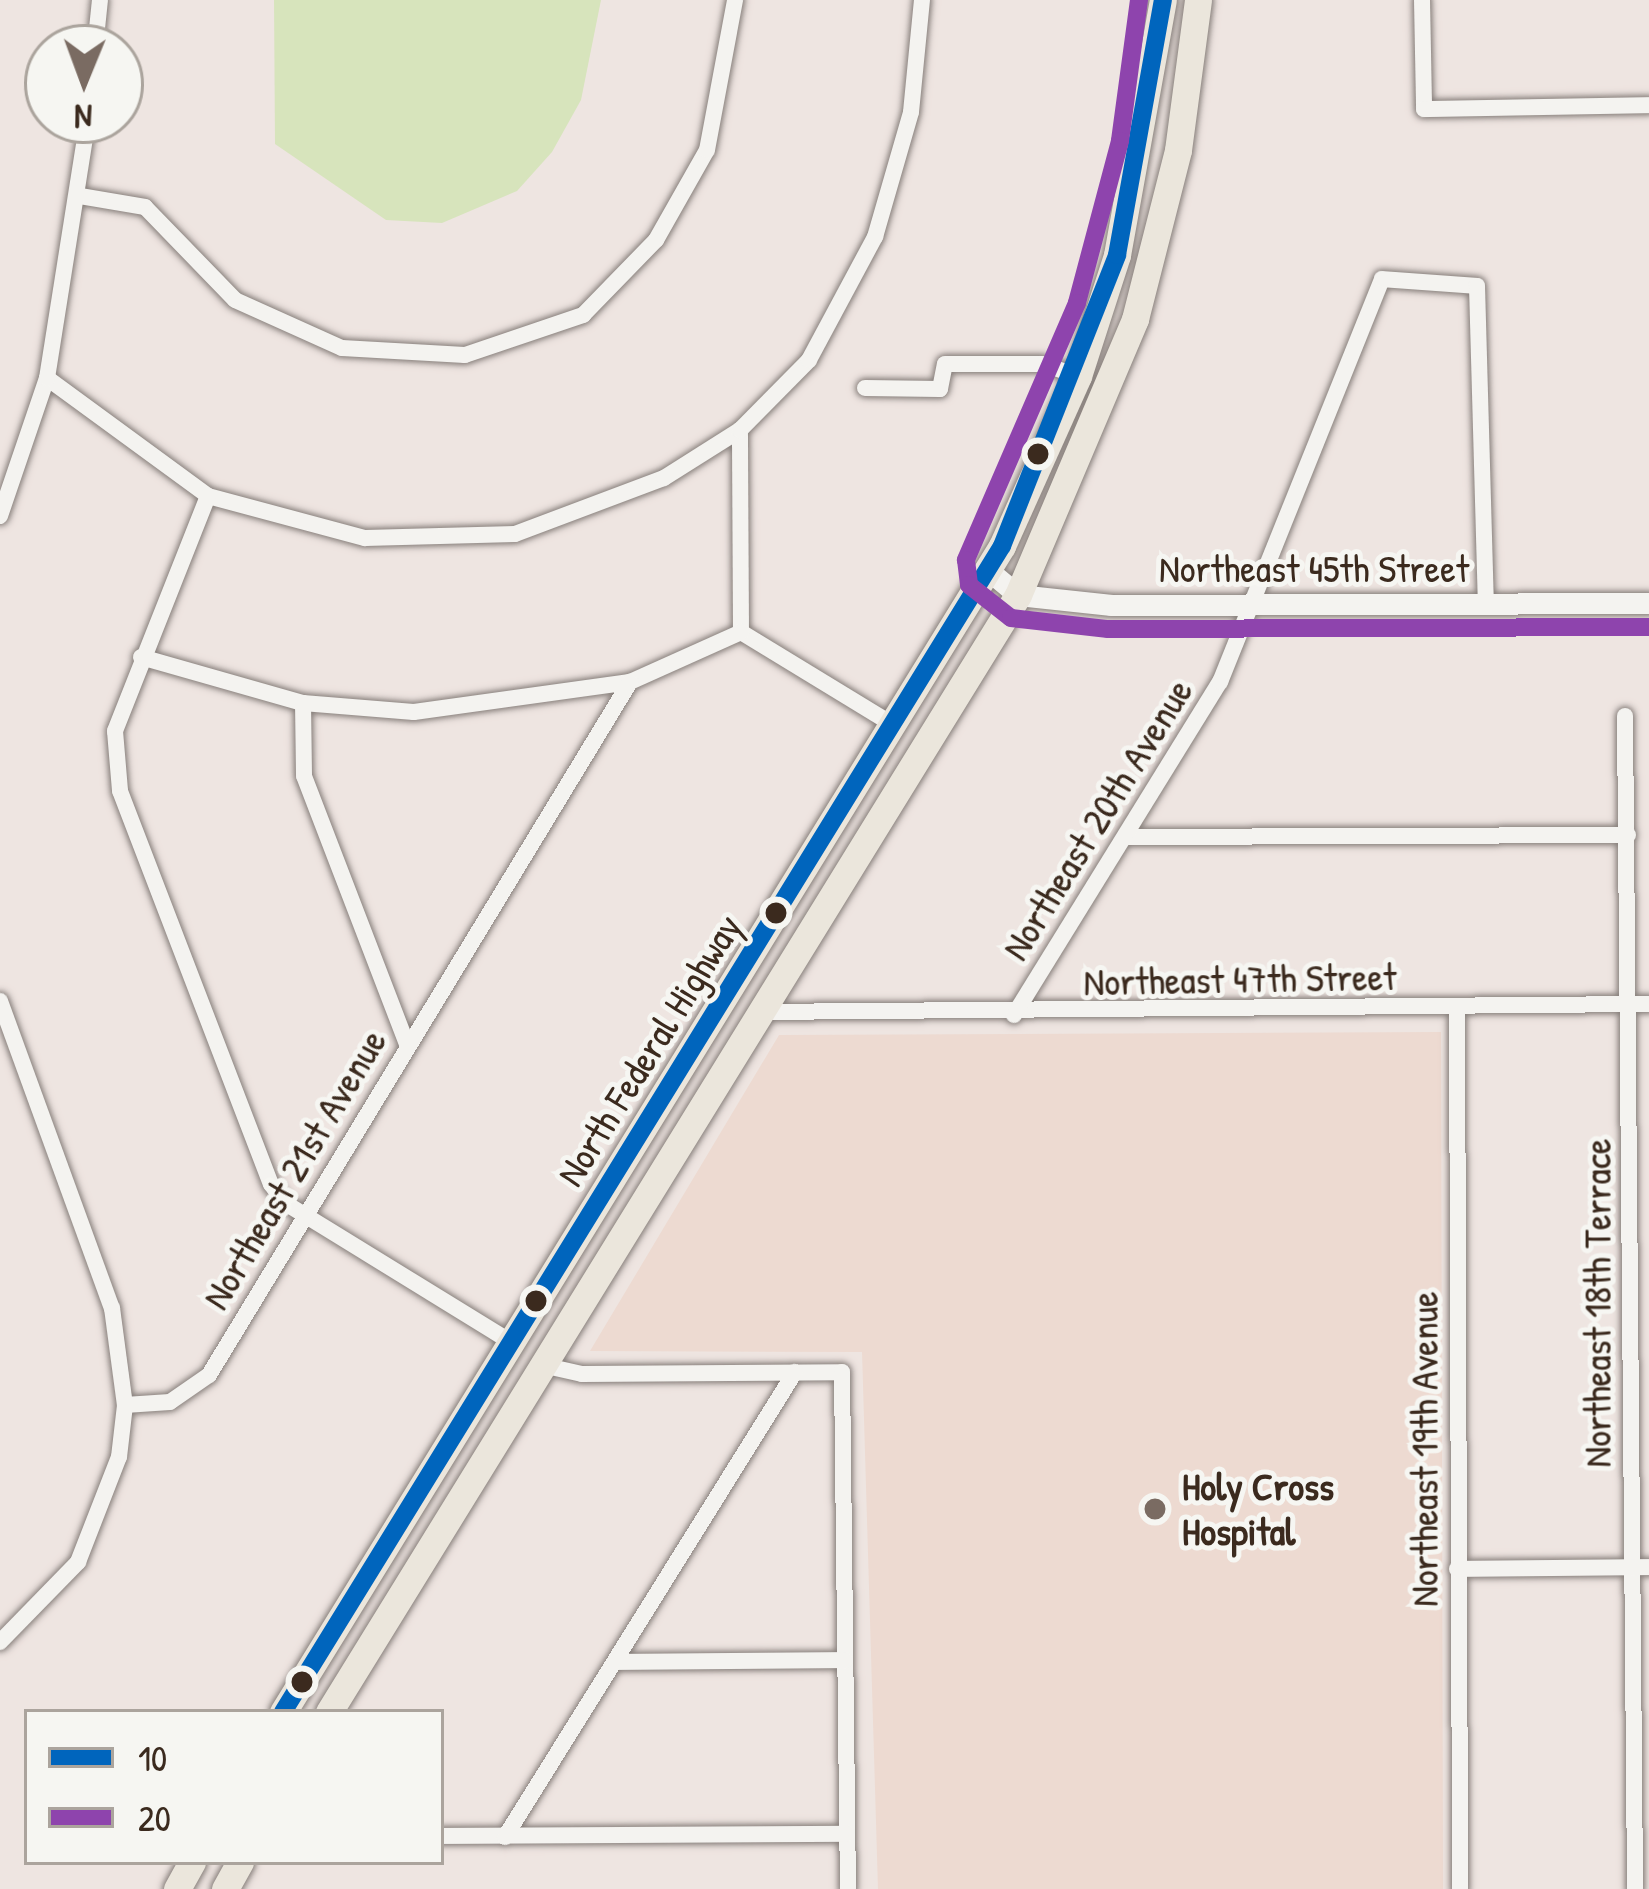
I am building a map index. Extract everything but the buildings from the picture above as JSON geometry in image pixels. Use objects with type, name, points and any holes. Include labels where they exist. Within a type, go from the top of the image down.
[{"type":"main road","name":"North Federal Highway","points":[[285,1709],[988,570],[1078,376],[1121,241],[1162,0]]},
{"type":"main road","name":"North Federal Highway","points":[[330,1709],[1018,596],[1112,388],[1155,249],[1198,0]]},
{"type":"main road","points":[[895,726],[902,784]]},
{"type":"main road","points":[[542,1365],[549,1286]]},
{"type":"main road","points":[[504,1425],[513,1343]]},
{"type":"main road","points":[[396,1533],[404,1586]]},
{"type":"street","points":[[80,196],[145,207],[235,300],[342,348],[464,355],[583,315],[656,240],[706,150],[735,0]]},
{"type":"street","points":[[47,377],[208,496],[365,538],[515,535],[664,478],[740,430],[808,360],[875,236],[911,112],[922,0]]},
{"type":"street","points":[[1422,0],[1424,109],[1649,105]]},
{"type":"street","points":[[0,517],[47,377],[85,144]]},
{"type":"street","points":[[1121,241],[1155,249]]},
{"type":"street","name":"Northeast 20th Avenue","points":[[1014,1015],[1128,838],[1220,682],[1382,279],[1477,286],[1486,603]]},
{"type":"street","points":[[865,388],[940,388],[945,364],[1042,364],[1078,376]]},
{"type":"street","points":[[740,430],[741,632]]},
{"type":"street","points":[[208,496],[115,731],[120,791],[272,1184],[307,1216],[513,1343]]},
{"type":"street","points":[[988,570],[1018,596]]},
{"type":"street","name":"Northeast 45th Street","points":[[1018,596],[1252,605],[1649,603]]},
{"type":"street","points":[[141,657],[303,703],[414,712],[630,682],[741,632]]},
{"type":"street","points":[[741,632],[895,726]]},
{"type":"street","name":"Northeast 21st Avenue","points":[[124,1405],[194,1393],[307,1216],[630,682]]},
{"type":"street","points":[[303,703],[304,776],[407,1044]]},
{"type":"street","name":"Northeast 18th Terrace","points":[[1625,716],[1641,1567],[1635,1889]]},
{"type":"street","points":[[1128,838],[1628,835]]},
{"type":"street","points":[[0,1001],[112,1307],[124,1405],[119,1457],[78,1562],[0,1642]]},
{"type":"street","name":"Northeast 47th Street","points":[[760,1012],[1014,1015],[1649,1004]]},
{"type":"street","name":"Northeast 19th Avenue","points":[[1457,1008],[1460,1889]]},
{"type":"street","points":[[542,1365],[582,1374],[842,1372],[848,1889]]},
{"type":"street","points":[[505,1837],[794,1372]]},
{"type":"street","points":[[1456,1569],[1641,1567]]},
{"type":"street","points":[[617,1662],[845,1660]]},
{"type":"street","points":[[444,1836],[848,1834]]},
{"type":"shaded area","name":"Holy Cross Hospital","points":[[1441,1032],[1443,1889],[878,1889],[862,1352],[590,1351],[779,1035]]},
{"type":"green space","points":[[274,0],[601,0],[581,100],[552,152],[517,191],[442,223],[386,220],[275,144]]},
{"type":"transit line","name":"20","points":[[1139,0],[1120,141],[1077,303],[966,560],[969,585],[1011,618],[1108,629],[1649,627]]},
{"type":"transit line","name":"10","points":[[285,1709],[1002,546],[1117,255],[1163,0]]},
{"type":"place","name":"Holy Cross Hospital","points":[[1155,1509]]}]
